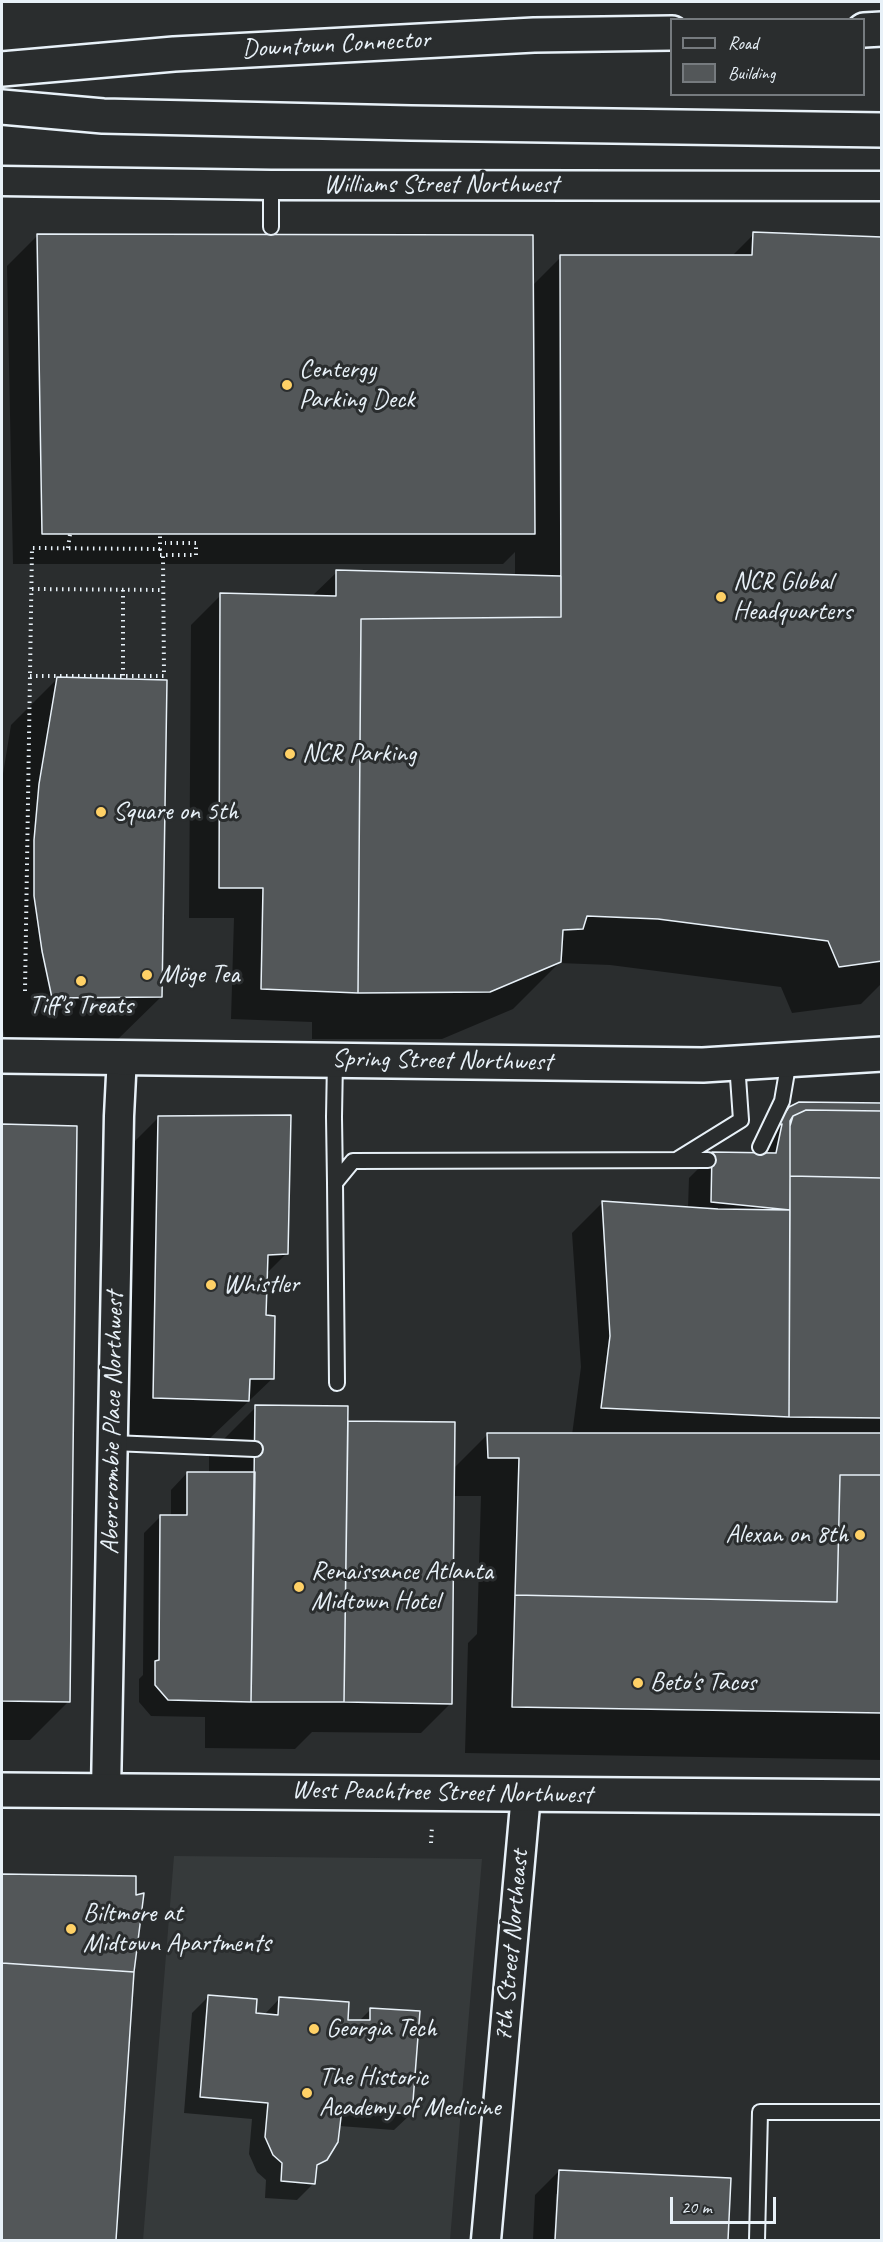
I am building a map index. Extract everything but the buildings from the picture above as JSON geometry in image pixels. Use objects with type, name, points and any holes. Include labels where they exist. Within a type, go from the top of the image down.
[{"type":"main road","points":[[865,30],[882,29]]},
{"type":"main road","name":"Downtown Connector","points":[[2,69],[197,52],[534,35],[670,33]]},
{"type":"main road","points":[[2,107],[103,116],[434,124],[882,130]]},
{"type":"main road","name":"Spring Street Northwest","points":[[2,1056],[703,1065],[882,1054]]},
{"type":"main road","name":"West Peachtree Street Northwest","points":[[2,1790],[882,1797]]},
{"type":"street","name":"Williams Street Northwest","points":[[2,181],[271,185],[882,186]]},
{"type":"street","name":"Abercrombie Place Northwest","points":[[106,1791],[122,1056]]},
{"type":"street","name":"7th Street Northeast","points":[[486,2241],[526,1794]]},
{"type":"lane","points":[[271,185],[271,227]]},
{"type":"lane","points":[[335,1060],[337,1383]]},
{"type":"lane","points":[[760,1147],[782,1101],[789,1060]]},
{"type":"lane","points":[[678,1159],[741,1120],[737,1063]]},
{"type":"lane","points":[[335,1183],[353,1161],[708,1160]]},
{"type":"lane","points":[[113,1443],[255,1449]]},
{"type":"lane","points":[[757,2241],[760,2112],[882,2112]]},
{"type":"path","points":[[68,548],[70,534]]},
{"type":"path","points":[[30,676],[164,676],[164,590],[160,534]]},
{"type":"path","points":[[163,555],[196,555],[196,543],[165,543]]},
{"type":"path","points":[[25,991],[32,548],[160,549]]},
{"type":"path","points":[[32,589],[164,590]]},
{"type":"path","points":[[123,590],[123,676]]},
{"type":"shaded area","name":"Georgia Tech","points":[[174,1856],[482,1859],[450,2240],[143,2240]]},
{"type":"place","name":"Centergy Parking Deck","points":[[287,385]]},
{"type":"place","name":"NCR Global Headquarters","points":[[721,597]]},
{"type":"place","name":"NCR Parking","points":[[290,754]]},
{"type":"place","name":"Square on 5th","points":[[101,812]]},
{"type":"place","name":"Möge Tea","points":[[147,975]]},
{"type":"place","name":"Tiff's Treats","points":[[81,981]]},
{"type":"place","name":"Whistler","points":[[211,1285]]},
{"type":"place","name":"Alexan on 8th","points":[[860,1535]]},
{"type":"place","name":"Renaissance Atlanta Midtown Hotel","points":[[299,1587]]},
{"type":"place","name":"Beto's Tacos","points":[[638,1683]]},
{"type":"place","name":"Biltmore at Midtown Apartments","points":[[71,1929]]},
{"type":"place","name":"Georgia Tech","points":[[314,2029]]},
{"type":"place","name":"The Historic Academy of Medicine","points":[[307,2093]]}]
